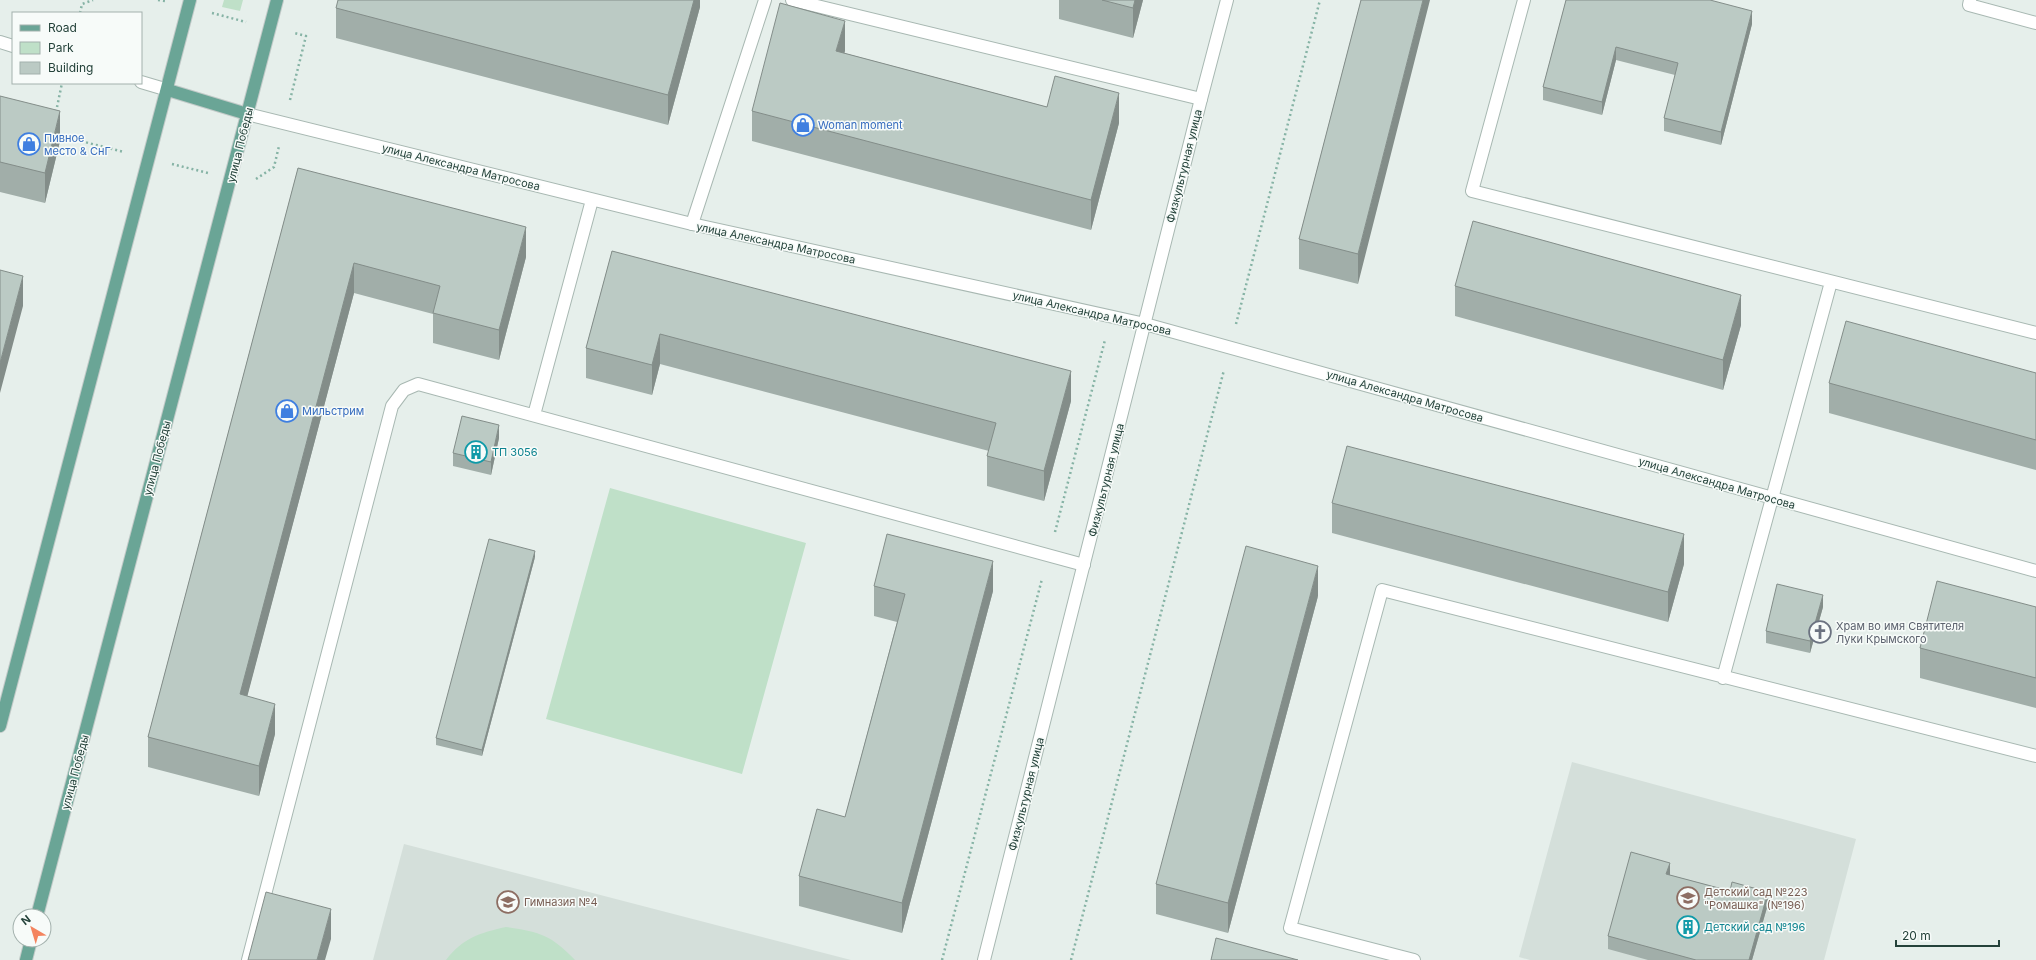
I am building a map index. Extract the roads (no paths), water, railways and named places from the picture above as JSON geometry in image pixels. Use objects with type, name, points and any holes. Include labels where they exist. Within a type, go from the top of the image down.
[{"type":"main road","points":[[0,726],[168,90],[190,0]]},
{"type":"main road","name":"улица Победы","points":[[39,908],[277,0]]},
{"type":"main road","name":"улица Александра Матросова","points":[[168,90],[248,114]]},
{"type":"main road","points":[[26,960],[29,948]]},
{"type":"street","points":[[692,224],[765,0]]},
{"type":"street","points":[[792,0],[1201,100]]},
{"type":"street","name":"Физкультурная улица","points":[[984,960],[1227,0]]},
{"type":"street","points":[[1524,0],[1472,191],[2036,333]]},
{"type":"street","points":[[1970,0],[1969,5],[2036,23]]},
{"type":"street","points":[[0,42],[12,46]]},
{"type":"street","name":"улица Александра Матросова","points":[[142,82],[168,90]]},
{"type":"street","name":"улица Александра Матросова","points":[[248,114],[692,224],[1145,324],[2036,571]]},
{"type":"street","points":[[534,415],[592,200]]},
{"type":"street","points":[[1723,678],[1831,282]]},
{"type":"street","points":[[248,960],[392,406],[404,390],[418,384],[1084,565]]},
{"type":"street","points":[[1414,960],[1290,928],[1382,590],[1723,678],[2036,756]]},
{"type":"place","name":"Woman moment","points":[[803,125]]},
{"type":"place","name":"Пивное место & СнГ","points":[[29,144]]},
{"type":"place","name":"Мильстрим","points":[[287,411]]},
{"type":"place","name":"ТП 3056","points":[[476,452]]},
{"type":"place","name":"Храм во имя Святителя Луки Крымского","points":[[1820,632]]},
{"type":"place","name":"Детский сад №223 \"Ромашка\" (№196)","points":[[1688,898]]},
{"type":"place","name":"Гимназия №4","points":[[508,902]]},
{"type":"place","name":"Детский сад №196","points":[[1688,927]]}]
